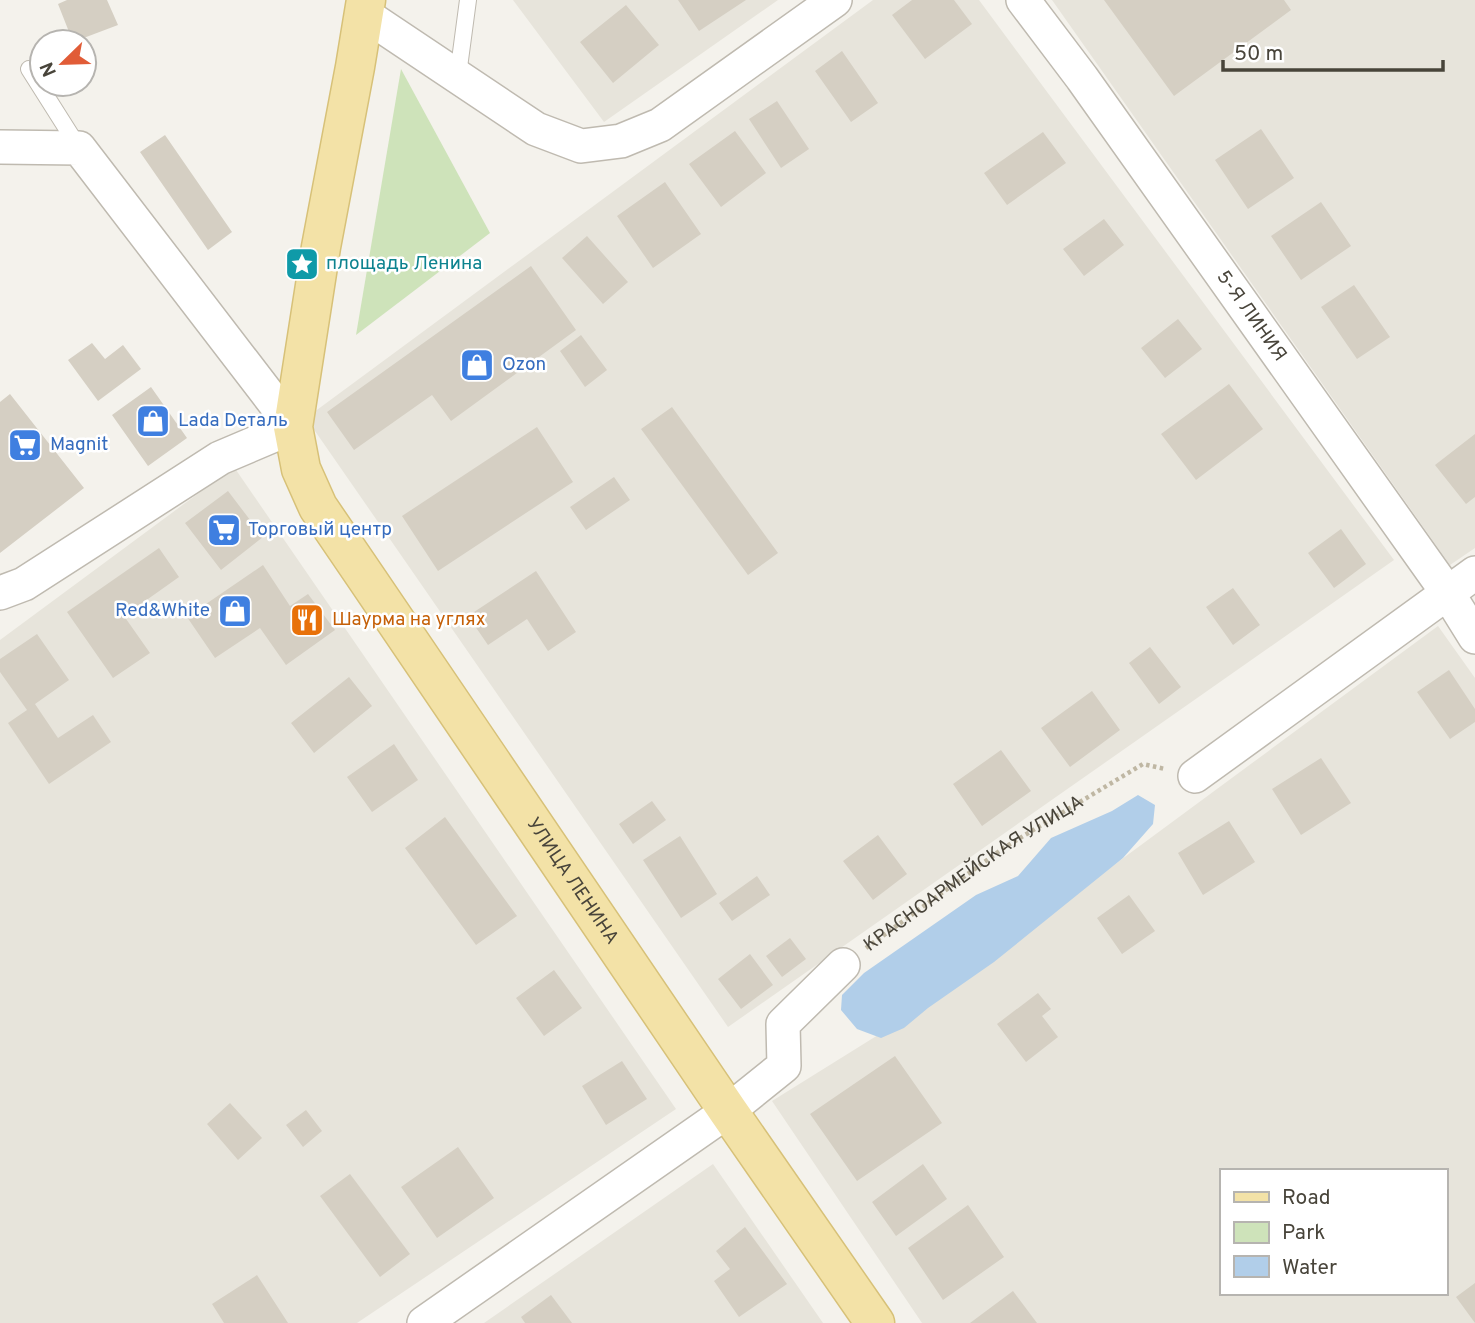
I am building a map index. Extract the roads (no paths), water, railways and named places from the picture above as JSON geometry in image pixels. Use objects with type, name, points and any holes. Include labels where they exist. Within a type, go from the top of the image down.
[{"type":"main road","name":"УЛИЦА ЛЕНИНА","points":[[365,7],[321,247],[293,427],[301,469],[318,507],[875,1323]]},
{"type":"street","points":[[365,7],[536,129],[581,146],[621,141],[660,125],[835,0]]},
{"type":"street","name":"5-Я ЛИНИЯ","points":[[1023,0],[1082,78],[1447,592],[1475,636]]},
{"type":"street","points":[[0,147],[79,148],[293,427],[220,458],[24,584],[0,593]]},
{"type":"street","points":[[1195,776],[1475,573]]},
{"type":"street","name":"КРАСНОАРМЕЙСКАЯ УЛИЦА","points":[[424,1323],[728,1111],[784,1066],[783,1024],[843,965]]},
{"type":"lane","points":[[458,75],[468,0]]},
{"type":"lane","points":[[47,98],[79,148]]},
{"type":"water","points":[[1138,795],[1155,805],[1153,824],[1123,858],[994,962],[904,1028],[881,1038],[857,1029],[841,1010],[842,995],[864,973],[976,895],[1018,876],[1051,838],[1112,811]]},
{"type":"place","name":"площадь Ленина","points":[[302,264]]},
{"type":"place","name":"Ozon","points":[[477,365]]},
{"type":"place","name":"Lada Dеталь","points":[[153,421]]},
{"type":"place","name":"Magnit","points":[[25,445]]},
{"type":"place","name":"Торговый центр","points":[[224,530]]},
{"type":"place","name":"Red&White","points":[[235,611]]},
{"type":"place","name":"Шаурма на углях","points":[[307,620]]}]
